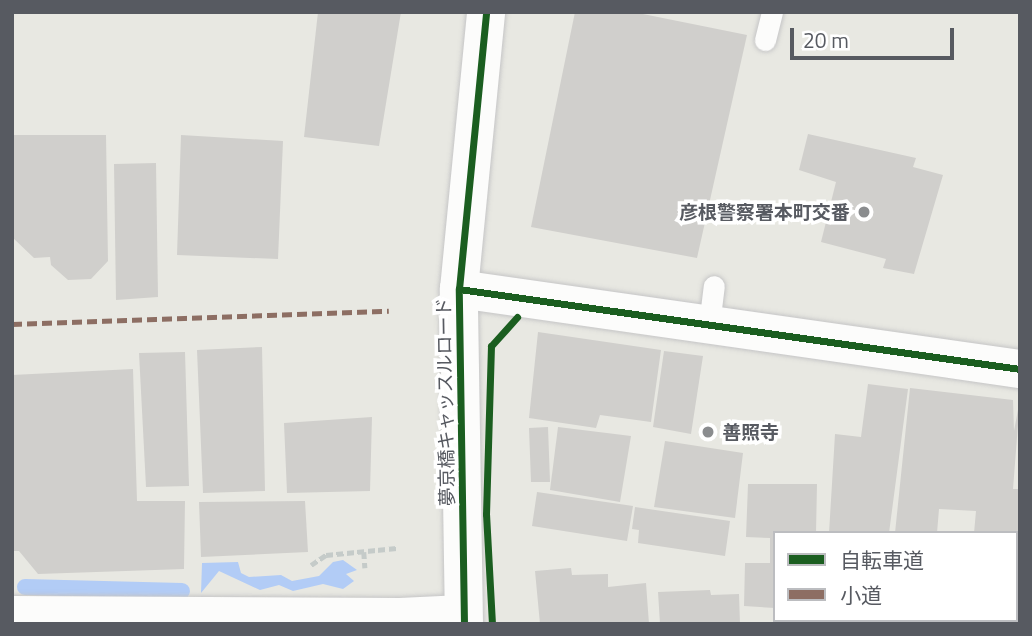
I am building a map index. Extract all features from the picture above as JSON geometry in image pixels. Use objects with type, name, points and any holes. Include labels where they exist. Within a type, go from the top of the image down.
[{"type":"street","name":"夢京橋キャッスルロード","points":[[463,619],[459,289],[486,12]]},
{"type":"street","points":[[459,289],[1020,369]]},
{"type":"street","points":[[12,615],[463,619]]},
{"type":"lane","points":[[765,40],[772,12]]},
{"type":"lane","points":[[709,325],[714,286]]},
{"type":"path","points":[[312,565],[326,555],[397,548]]},
{"type":"green space","points":[[960,622],[1017,624],[847,624]]},
{"type":"water","points":[[343,560],[357,570],[346,574],[354,581],[343,589],[323,584],[293,591],[279,585],[260,590],[219,571],[201,593],[202,563],[238,562],[241,573],[249,577],[281,575],[292,581],[319,576],[333,562]]},
{"type":"building","points":[[318,12],[401,12],[379,146],[304,137]]},
{"type":"building","points":[[575,12],[633,12],[747,35],[697,258],[531,227]]},
{"type":"building","name":"彦根警察署本町交番","points":[[808,134],[916,158],[913,167],[943,175],[914,274],[883,268],[886,259],[821,242],[836,182],[799,170]]},
{"type":"building","points":[[12,135],[106,135],[108,261],[91,279],[68,280],[51,265],[50,257],[34,258],[12,237]]},
{"type":"building","points":[[181,135],[283,141],[278,259],[177,255]]},
{"type":"building","points":[[156,163],[158,297],[116,300],[114,164]]},
{"type":"building","points":[[538,332],[661,350],[651,422],[600,415],[596,428],[529,418]]},
{"type":"building","points":[[262,347],[265,491],[203,493],[197,350]]},
{"type":"building","points":[[664,351],[703,356],[691,434],[653,427]]},
{"type":"building","points":[[185,352],[189,486],[146,487],[139,353]]},
{"type":"building","points":[[133,369],[137,501],[185,501],[184,569],[38,574],[19,551],[12,551],[12,375]]},
{"type":"building","points":[[868,384],[908,389],[889,531],[829,531],[835,434],[861,437]]},
{"type":"building","points":[[910,388],[1013,400],[1014,431],[1020,399],[1013,489],[1020,489],[1020,617],[1018,531],[974,531],[976,511],[939,509],[937,531],[895,531]]},
{"type":"building","points":[[372,417],[370,491],[287,493],[284,423]]},
{"type":"building","points":[[548,427],[550,482],[531,482],[529,428]]},
{"type":"building","points":[[558,427],[631,436],[620,502],[550,490]]},
{"type":"building","points":[[665,441],[743,453],[735,518],[654,507]]},
{"type":"building","points":[[748,484],[817,484],[816,531],[773,531],[773,608],[744,606],[745,563],[770,563],[770,538],[746,537]]},
{"type":"building","points":[[537,492],[633,506],[627,541],[532,526]]},
{"type":"building","points":[[305,501],[308,552],[201,557],[199,502]]},
{"type":"building","points":[[635,507],[730,521],[725,556],[638,543],[639,530],[632,529]]},
{"type":"building","points":[[571,568],[572,575],[608,574],[608,587],[646,583],[649,624],[540,624],[535,571]]},
{"type":"building","points":[[710,590],[711,595],[739,594],[740,624],[660,624],[658,592]]},
{"type":"waterway","points":[[25,587],[182,591]]},
{"type":"marked path","points":[[12,324],[389,311]]},
{"type":"cycle path","points":[[464,624],[459,289],[486,12]]},
{"type":"cycle path","points":[[459,289],[1020,369]]},
{"type":"cycle path","points":[[492,624],[486,514],[491,346],[517,317]]},
{"type":"place","name":"彦根警察署本町交番","points":[[864,212]]},
{"type":"place","name":"善照寺","points":[[708,432]]}]
